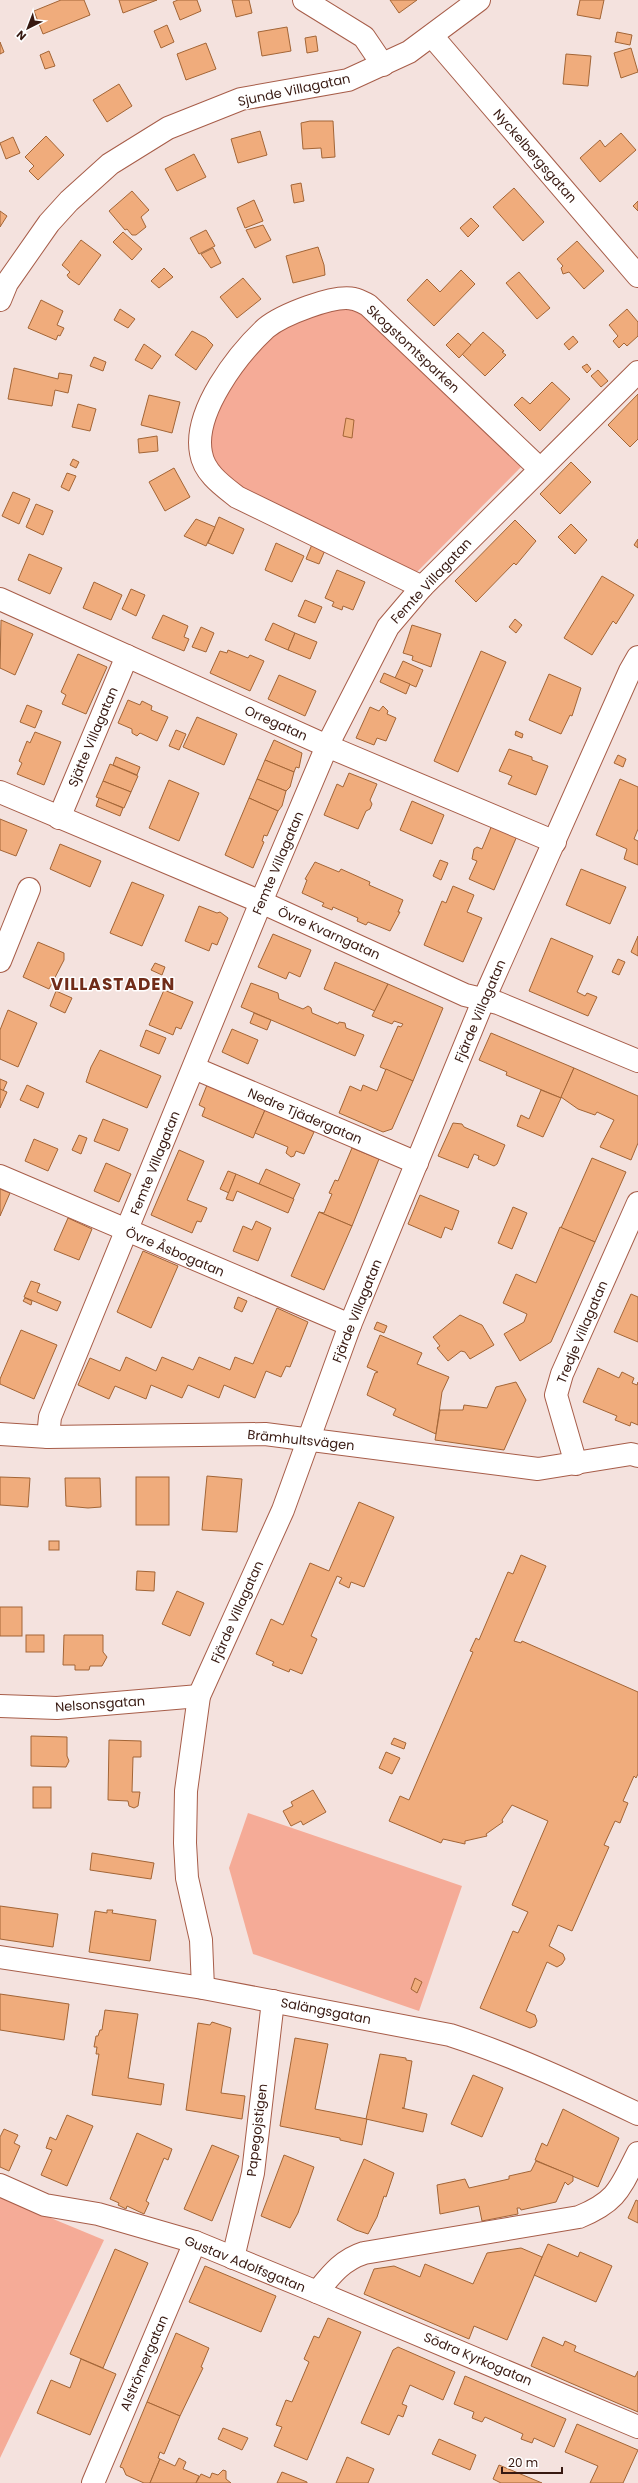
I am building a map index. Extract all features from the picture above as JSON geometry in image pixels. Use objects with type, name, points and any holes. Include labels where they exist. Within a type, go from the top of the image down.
[{"type":"street","points":[[304,0],[364,37],[383,65]]},
{"type":"street","name":"Sjunde Villagatan","points":[[2,288],[49,223],[69,201],[110,164],[168,128],[241,99],[348,80],[383,65],[408,52],[432,36],[479,0]]},
{"type":"street","name":"Nyckelbergsgatan","points":[[432,36],[638,276]]},
{"type":"street","name":"Skogstomtsparken","points":[[422,587],[237,497],[215,480],[201,455],[200,430],[211,401],[238,359],[267,328],[301,309],[336,300],[354,299],[368,305],[540,468]]},
{"type":"street","name":"Femte Villagatan","points":[[48,1436],[50,1417],[261,902],[327,746],[388,627],[422,587],[638,372]]},
{"type":"street","name":"Orregatan","points":[[0,599],[327,746],[555,842]]},
{"type":"street","name":"Sjätte Villagatan","points":[[59,818],[126,656]]},
{"type":"street","name":"Fjärde Villagatan","points":[[203,1988],[201,1940],[187,1878],[185,1843],[186,1791],[199,1696],[283,1510],[350,1325],[484,999],[630,671],[638,657]]},
{"type":"street","name":"Övre Kvarngatan","points":[[0,792],[261,902],[465,995],[498,1003],[638,1061]]},
{"type":"street","points":[[0,961],[29,889]]},
{"type":"street","name":"Nedre Tjädergatan","points":[[194,1068],[417,1163]]},
{"type":"street","name":"Övre Åsbogatan","points":[[0,1176],[127,1232],[350,1325]]},
{"type":"street","name":"Tredje Villagatan","points":[[576,1464],[556,1395],[562,1374],[638,1203]]},
{"type":"street","name":"Brämhultsvägen","points":[[0,1434],[48,1436],[265,1434],[538,1468],[576,1464],[631,1454],[638,1456]]},
{"type":"street","name":"Nelsonsgatan","points":[[0,1706],[58,1708],[199,1696]]},
{"type":"street","name":"Salängsgatan","points":[[0,1957],[203,1988],[450,2035],[487,2047],[572,2083],[638,2114]]},
{"type":"street","name":"Papegojstigen","points":[[233,2258],[253,2174],[273,2001]]},
{"type":"street","name":"Gustav Adolfsgatan","points":[[0,2185],[45,2205],[98,2214],[195,2242],[317,2292],[340,2265],[350,2258],[364,2253],[579,2217],[597,2210],[616,2196],[638,2153]]},
{"type":"street","name":"Alströmergatan","points":[[100,2481],[195,2242]]},
{"type":"street","name":"Södra Kyrkogatan","points":[[317,2292],[638,2427]]},
{"type":"shaded area","points":[[351,306],[364,312],[524,464],[415,574],[242,491],[222,475],[208,451],[218,401],[270,333],[302,316]]},
{"type":"shaded area","points":[[248,1813],[462,1886],[419,2011],[253,1954],[229,1868]]},
{"type":"shaded area","points":[[0,2197],[104,2240],[0,2458]]},
{"type":"building","points":[[61,0],[84,0],[90,15],[43,34],[34,11]]},
{"type":"building","points":[[119,0],[157,0],[123,13]]},
{"type":"building","points":[[178,0],[197,0],[201,11],[180,20],[173,2]]},
{"type":"building","points":[[232,0],[249,0],[252,13],[236,17]]},
{"type":"building","points":[[390,0],[417,0],[399,13]]},
{"type":"building","points":[[580,0],[604,0],[600,19],[577,15]]},
{"type":"building","points":[[167,25],[174,42],[161,48],[154,31]]},
{"type":"building","points":[[287,27],[291,51],[262,56],[258,32]]},
{"type":"building","points":[[617,32],[632,35],[630,45],[615,42]]},
{"type":"building","points":[[316,36],[318,51],[307,53],[305,38]]},
{"type":"building","points":[[0,42],[4,52],[0,54]]},
{"type":"building","points":[[206,43],[216,69],[186,80],[177,54]]},
{"type":"building","points":[[631,48],[638,72],[621,78],[614,53]]},
{"type":"building","points":[[49,51],[55,66],[45,69],[40,55]]},
{"type":"building","points":[[566,54],[591,56],[588,86],[563,84]]},
{"type":"building","points":[[119,84],[132,106],[107,122],[93,100]]},
{"type":"building","points":[[310,121],[333,121],[335,157],[322,158],[321,148],[303,149],[301,123]]},
{"type":"building","points":[[260,131],[267,155],[238,163],[231,139]]},
{"type":"building","points":[[621,133],[636,150],[600,182],[580,158],[600,140],[605,147]]},
{"type":"building","points":[[46,136],[64,155],[38,180],[29,171],[34,166],[25,157]]},
{"type":"building","points":[[13,137],[20,153],[6,159],[0,143]]},
{"type":"building","points":[[194,154],[206,177],[177,191],[165,169]]},
{"type":"building","points":[[301,183],[304,201],[294,203],[291,185]]},
{"type":"building","points":[[514,188],[544,222],[523,241],[493,207]]},
{"type":"building","points":[[132,191],[149,210],[141,217],[146,227],[136,235],[132,235],[127,229],[125,230],[109,211]]},
{"type":"building","points":[[254,200],[263,221],[245,228],[237,208]]},
{"type":"building","points":[[638,201],[638,211],[633,206]]},
{"type":"building","points":[[0,211],[7,216],[0,227]]},
{"type":"building","points":[[471,218],[479,226],[468,237],[460,228]]},
{"type":"building","points":[[263,225],[271,240],[255,248],[246,230]]},
{"type":"building","points":[[206,230],[215,246],[199,254],[190,238]]},
{"type":"building","points":[[123,232],[142,249],[132,260],[113,242]]},
{"type":"building","points":[[81,240],[101,255],[79,285],[69,278],[67,275],[70,272],[62,265]]},
{"type":"building","points":[[577,241],[604,271],[584,289],[569,272],[563,274],[561,268],[563,266],[557,259]]},
{"type":"building","points":[[318,247],[324,265],[325,275],[293,283],[286,256]]},
{"type":"building","points":[[213,248],[221,263],[211,268],[201,254]]},
{"type":"building","points":[[164,268],[173,277],[159,288],[151,281]]},
{"type":"building","points":[[461,270],[475,284],[434,326],[407,300],[427,279],[440,292]]},
{"type":"building","points":[[519,272],[550,308],[537,319],[506,283]]},
{"type":"building","points":[[243,278],[261,299],[237,318],[220,297]]},
{"type":"building","points":[[41,300],[63,311],[57,325],[64,328],[56,340],[28,328]]},
{"type":"building","points":[[120,309],[135,319],[128,328],[114,320]]},
{"type":"building","points":[[627,309],[638,322],[638,336],[627,346],[624,343],[619,348],[613,341],[618,336],[609,325]]},
{"type":"building","points":[[192,331],[206,338],[213,345],[196,370],[175,355]]},
{"type":"building","points":[[483,332],[504,351],[502,352],[506,355],[485,376],[462,354]]},
{"type":"building","points":[[458,333],[471,345],[459,358],[446,345]]},
{"type":"building","points":[[573,336],[578,342],[569,350],[564,344]]},
{"type":"building","points":[[144,344],[161,356],[152,369],[135,360]]},
{"type":"building","points":[[94,357],[106,362],[103,371],[90,366]]},
{"type":"building","points":[[587,364],[591,369],[587,373],[582,367]]},
{"type":"building","points":[[14,368],[58,379],[59,373],[72,375],[68,393],[55,390],[52,406],[8,399]]},
{"type":"building","points":[[598,370],[608,381],[601,387],[591,376]]},
{"type":"building","points":[[552,382],[570,399],[540,431],[514,405],[522,397],[530,404]]},
{"type":"building","points":[[638,394],[638,439],[630,447],[608,425]]},
{"type":"building","points":[[149,395],[180,402],[172,433],[141,425]]},
{"type":"building","points":[[78,404],[96,409],[90,431],[72,427]]},
{"type":"building","points":[[346,418],[354,420],[352,438],[343,436]]},
{"type":"building","points":[[157,436],[158,451],[139,453],[138,439]]},
{"type":"building","points":[[73,459],[79,462],[76,468],[70,465]]},
{"type":"building","points":[[571,462],[591,482],[560,514],[540,494]]},
{"type":"building","points":[[174,468],[190,497],[165,511],[149,482]]},
{"type":"building","points":[[67,473],[76,476],[69,491],[61,487]]},
{"type":"building","points":[[13,492],[30,499],[19,524],[2,516]]},
{"type":"building","points":[[36,504],[53,511],[43,535],[26,527]]},
{"type":"building","points":[[219,517],[244,529],[233,554],[208,543]]},
{"type":"building","points":[[196,519],[215,527],[206,546],[184,536]]},
{"type":"building","points":[[515,520],[536,541],[516,565],[514,563],[476,602],[455,581]]},
{"type":"building","points":[[571,524],[587,540],[575,554],[558,537]]},
{"type":"building","points":[[638,539],[638,548],[634,545]]},
{"type":"building","points":[[313,542],[326,548],[319,564],[306,559]]},
{"type":"building","points":[[276,543],[304,556],[292,582],[265,570]]},
{"type":"building","points":[[29,554],[62,568],[50,594],[18,580]]},
{"type":"building","points":[[337,570],[365,582],[353,610],[343,606],[342,610],[332,606],[334,602],[325,598]]},
{"type":"building","points":[[602,576],[634,595],[616,624],[613,621],[592,655],[564,638]]},
{"type":"building","points":[[94,582],[122,595],[111,620],[83,608]]},
{"type":"building","points":[[131,589],[145,595],[136,616],[122,609]]},
{"type":"building","points":[[305,600],[322,607],[315,623],[298,616]]},
{"type":"building","points":[[163,615],[188,626],[184,637],[189,639],[184,651],[152,638]]},
{"type":"building","points":[[515,619],[522,625],[516,633],[509,627]]},
{"type":"building","points":[[1,620],[33,634],[15,675],[0,668]]},
{"type":"building","points":[[273,623],[295,633],[288,650],[265,640]]},
{"type":"building","points":[[412,625],[441,634],[431,667],[412,660],[413,656],[403,653]]},
{"type":"building","points":[[201,627],[214,633],[206,652],[192,647]]},
{"type":"building","points":[[295,633],[317,642],[310,659],[288,650]]},
{"type":"building","points":[[228,650],[248,658],[250,655],[264,661],[250,691],[210,673],[220,651],[227,653]]},
{"type":"building","points":[[481,651],[506,662],[458,772],[434,761]]},
{"type":"building","points":[[78,654],[107,667],[86,714],[62,704],[66,695],[61,692]]},
{"type":"building","points":[[403,661],[423,670],[416,687],[395,678]]},
{"type":"building","points":[[384,673],[410,684],[406,694],[380,682]]},
{"type":"building","points":[[549,674],[581,688],[572,716],[570,715],[561,734],[529,720]]},
{"type":"building","points":[[279,675],[316,691],[305,716],[268,699]]},
{"type":"building","points":[[128,700],[140,705],[142,701],[152,706],[151,710],[168,717],[157,741],[140,733],[137,736],[132,733],[132,729],[118,723]]},
{"type":"building","points":[[27,705],[42,711],[35,728],[20,722]]},
{"type":"building","points":[[383,706],[388,711],[387,714],[396,718],[386,741],[377,738],[374,745],[356,738],[370,707],[379,711]]},
{"type":"building","points":[[197,717],[237,734],[224,765],[183,747]]},
{"type":"building","points":[[176,730],[186,734],[179,750],[169,746]]},
{"type":"building","points":[[516,731],[523,734],[522,738],[515,735]]},
{"type":"building","points":[[35,732],[61,742],[44,785],[17,774],[22,763],[19,761],[27,741],[30,743]]},
{"type":"building","points":[[274,740],[302,753],[299,768],[296,767],[294,772],[265,760]]},
{"type":"building","points":[[509,749],[532,757],[532,760],[548,766],[536,795],[508,784],[512,776],[499,771]]},
{"type":"building","points":[[618,755],[626,759],[623,767],[614,763]]},
{"type":"building","points":[[116,757],[140,767],[137,775],[113,765]]},
{"type":"building","points":[[265,760],[294,772],[290,787],[286,791],[257,779]]},
{"type":"building","points":[[110,764],[138,776],[131,792],[103,781]]},
{"type":"building","points":[[349,773],[377,784],[370,800],[372,804],[370,809],[366,811],[358,829],[324,815],[337,784],[343,787]]},
{"type":"building","points":[[257,779],[286,791],[282,806],[278,811],[249,798]]},
{"type":"building","points":[[620,779],[638,787],[638,829],[634,839],[638,841],[638,865],[624,859],[627,849],[596,835]]},
{"type":"building","points":[[169,780],[199,793],[179,841],[149,828]]},
{"type":"building","points":[[103,781],[131,792],[124,808],[96,797]]},
{"type":"building","points":[[99,798],[123,808],[120,816],[96,806]]},
{"type":"building","points":[[249,798],[278,811],[267,836],[264,835],[262,841],[264,842],[253,868],[225,855]]},
{"type":"building","points":[[412,801],[444,815],[432,844],[400,830]]},
{"type":"building","points":[[0,819],[27,830],[16,856],[0,850]]},
{"type":"building","points":[[492,825],[517,836],[494,890],[469,879],[477,861],[472,859],[474,849],[477,847],[482,849]]},
{"type":"building","points":[[60,844],[101,861],[90,887],[50,869]]},
{"type":"building","points":[[440,860],[448,863],[441,880],[433,876]]},
{"type":"building","points":[[315,862],[339,872],[341,869],[370,882],[369,885],[403,900],[398,912],[400,912],[390,931],[368,922],[366,925],[357,921],[358,918],[333,907],[332,910],[322,906],[324,903],[302,893],[307,880],[305,879]]},
{"type":"building","points":[[581,869],[626,887],[610,924],[566,905]]},
{"type":"building","points":[[132,882],[164,895],[142,946],[110,933]]},
{"type":"building","points":[[453,886],[474,895],[467,912],[482,918],[463,962],[424,945],[442,901],[446,903]]},
{"type":"building","points":[[199,906],[217,913],[220,912],[228,918],[217,945],[212,943],[209,951],[185,941]]},
{"type":"building","points":[[273,934],[311,950],[300,977],[289,972],[286,979],[258,967]]},
{"type":"building","points":[[638,936],[638,956],[631,952]]},
{"type":"building","points":[[551,938],[593,956],[577,992],[585,996],[587,993],[597,997],[588,1016],[529,991]]},
{"type":"building","points":[[38,942],[64,953],[64,960],[49,989],[23,977]]},
{"type":"building","points":[[618,959],[625,962],[619,975],[612,972]]},
{"type":"building","points":[[335,962],[388,984],[375,1011],[324,989]]},
{"type":"building","points":[[155,963],[165,967],[162,975],[151,970]]},
{"type":"building","points":[[251,983],[278,993],[279,999],[303,1009],[308,1006],[311,1008],[312,1013],[338,1024],[339,1022],[345,1023],[346,1028],[364,1035],[355,1056],[241,1007]]},
{"type":"building","points":[[388,984],[443,1008],[413,1081],[380,1067],[398,1026],[401,1027],[403,1024],[394,1021],[392,1024],[372,1016]]},
{"type":"building","points":[[164,990],[193,1002],[181,1029],[176,1027],[173,1035],[149,1025]]},
{"type":"building","points":[[56,991],[72,998],[65,1013],[50,1006]]},
{"type":"building","points":[[8,1010],[37,1023],[18,1067],[0,1059],[0,1030]]},
{"type":"building","points":[[254,1013],[271,1020],[267,1030],[250,1023]]},
{"type":"building","points":[[232,1029],[258,1040],[248,1064],[222,1052]]},
{"type":"building","points":[[146,1030],[166,1038],[159,1054],[140,1046]]},
{"type":"building","points":[[491,1033],[574,1068],[561,1098],[506,1075],[507,1072],[479,1060]]},
{"type":"building","points":[[100,1050],[161,1076],[147,1108],[86,1082],[91,1067]]},
{"type":"building","points":[[574,1068],[638,1096],[638,1143],[631,1160],[600,1147],[614,1120],[597,1112],[595,1115],[578,1109],[561,1097]]},
{"type":"building","points":[[386,1069],[413,1081],[392,1129],[383,1132],[339,1113],[350,1086],[361,1091],[363,1085],[377,1091]]},
{"type":"building","points":[[0,1079],[7,1082],[3,1091],[0,1089]]},
{"type":"building","points":[[27,1085],[44,1093],[38,1108],[20,1100]]},
{"type":"building","points":[[207,1085],[265,1110],[253,1138],[202,1116],[205,1108],[199,1105]]},
{"type":"building","points":[[0,1089],[7,1092],[0,1108]]},
{"type":"building","points":[[541,1090],[561,1098],[543,1137],[517,1126],[521,1115],[529,1119]]},
{"type":"building","points":[[265,1110],[314,1132],[304,1154],[296,1151],[294,1156],[291,1157],[286,1153],[288,1147],[255,1133]]},
{"type":"building","points":[[103,1119],[128,1129],[119,1151],[94,1141]]},
{"type":"building","points":[[453,1123],[462,1124],[464,1127],[505,1145],[497,1164],[494,1166],[478,1159],[479,1156],[474,1154],[468,1168],[438,1156]]},
{"type":"building","points":[[79,1135],[87,1138],[81,1154],[72,1150]]},
{"type":"building","points":[[34,1139],[58,1149],[48,1171],[25,1161]]},
{"type":"building","points":[[352,1148],[379,1159],[352,1226],[319,1212],[324,1213],[332,1194],[329,1193],[335,1180],[338,1181]]},
{"type":"building","points":[[179,1150],[204,1161],[187,1200],[207,1208],[201,1222],[197,1221],[192,1233],[151,1215]]},
{"type":"building","points":[[592,1158],[626,1172],[595,1242],[561,1228]]},
{"type":"building","points":[[106,1163],[131,1174],[119,1202],[94,1191]]},
{"type":"building","points":[[266,1169],[300,1184],[293,1199],[259,1184]]},
{"type":"building","points":[[228,1171],[236,1174],[229,1193],[220,1189]]},
{"type":"building","points":[[236,1174],[294,1199],[288,1213],[237,1191],[233,1201],[226,1199]]},
{"type":"building","points":[[0,1189],[10,1193],[0,1216]]},
{"type":"building","points":[[420,1195],[459,1211],[452,1230],[445,1227],[441,1238],[408,1224]]},
{"type":"building","points":[[513,1207],[527,1213],[512,1249],[498,1243]]},
{"type":"building","points":[[319,1212],[352,1226],[324,1290],[291,1276]]},
{"type":"building","points":[[68,1218],[92,1229],[79,1260],[54,1250]]},
{"type":"building","points":[[256,1221],[271,1228],[258,1261],[233,1251],[243,1226],[252,1230]]},
{"type":"building","points":[[560,1227],[595,1242],[551,1342],[520,1361],[504,1334],[524,1322],[527,1314],[503,1303],[516,1274],[536,1283]]},
{"type":"building","points":[[143,1251],[178,1266],[151,1328],[117,1312]]},
{"type":"building","points":[[31,1281],[40,1284],[37,1292],[61,1302],[57,1311],[24,1297]]},
{"type":"building","points":[[631,1294],[638,1297],[638,1342],[614,1332]]},
{"type":"building","points":[[238,1297],[247,1301],[242,1312],[234,1308]]},
{"type":"building","points":[[25,1298],[32,1301],[31,1305],[23,1301]]},
{"type":"building","points":[[277,1308],[308,1322],[290,1367],[286,1366],[281,1377],[266,1371],[255,1398],[224,1385],[219,1398],[188,1385],[182,1398],[151,1385],[146,1399],[115,1386],[109,1399],[78,1385],[90,1358],[120,1371],[126,1357],[156,1371],[162,1357],[193,1370],[199,1357],[230,1370],[235,1357],[253,1364]]},
{"type":"building","points":[[460,1315],[482,1325],[494,1345],[470,1359],[465,1352],[461,1351],[448,1361],[437,1348],[440,1346],[433,1337]]},
{"type":"building","points":[[377,1322],[387,1326],[384,1333],[374,1329]]},
{"type":"building","points":[[21,1330],[57,1345],[34,1399],[0,1384],[0,1379]]},
{"type":"building","points":[[380,1335],[422,1353],[417,1364],[449,1377],[442,1392],[436,1434],[393,1415],[396,1409],[367,1395],[375,1373],[378,1372],[367,1367]]},
{"type":"building","points":[[598,1368],[619,1378],[622,1372],[634,1378],[632,1383],[637,1385],[638,1382],[638,1425],[631,1422],[630,1426],[615,1420],[617,1416],[583,1402]]},
{"type":"building","points":[[516,1382],[526,1400],[504,1450],[435,1440],[440,1410],[463,1410],[464,1405],[487,1408],[496,1387]]},
{"type":"building","points":[[207,1476],[242,1479],[237,1532],[202,1530]]},
{"type":"building","points":[[0,1477],[30,1478],[28,1507],[0,1505]]},
{"type":"building","points":[[136,1477],[169,1477],[169,1525],[136,1525]]},
{"type":"building","points":[[65,1478],[100,1478],[101,1507],[88,1508],[66,1506]]},
{"type":"building","points":[[359,1502],[394,1517],[364,1587],[351,1582],[349,1588],[339,1583],[342,1578],[337,1576],[311,1636],[317,1639],[302,1674],[290,1669],[289,1672],[272,1665],[274,1662],[256,1654],[271,1619],[283,1625],[310,1563],[329,1571]]},
{"type":"building","points":[[49,1541],[59,1541],[59,1550],[49,1550]]},
{"type":"building","points":[[521,1555],[546,1566],[514,1641],[521,1643],[522,1641],[638,1692],[638,1774],[636,1778],[634,1776],[623,1801],[628,1803],[620,1823],[615,1821],[604,1845],[609,1847],[572,1931],[558,1925],[549,1946],[563,1954],[565,1959],[562,1964],[557,1967],[547,1962],[526,2011],[535,2015],[537,2021],[535,2026],[530,2028],[480,2008],[513,1931],[518,1933],[528,1912],[512,1905],[548,1821],[512,1805],[502,1820],[503,1822],[486,1834],[487,1836],[465,1841],[465,1844],[443,1839],[441,1843],[389,1821],[400,1796],[409,1800],[473,1652],[470,1651],[476,1638],[479,1640],[508,1572],[513,1574]]},
{"type":"building","points":[[137,1571],[155,1572],[154,1591],[136,1590]]},
{"type":"building","points":[[177,1591],[204,1603],[190,1636],[162,1624]]},
{"type":"building","points":[[0,1607],[22,1607],[22,1636],[0,1636]]},
{"type":"building","points":[[26,1635],[44,1635],[44,1652],[26,1652]]},
{"type":"building","points":[[64,1635],[103,1635],[103,1652],[107,1657],[102,1666],[90,1666],[89,1670],[75,1670],[75,1665],[63,1665]]},
{"type":"building","points":[[31,1736],[67,1737],[67,1756],[69,1761],[66,1767],[31,1766]]},
{"type":"building","points":[[394,1738],[406,1743],[404,1749],[391,1744]]},
{"type":"building","points":[[109,1740],[141,1741],[141,1757],[133,1757],[132,1792],[140,1792],[138,1806],[134,1808],[129,1806],[128,1801],[108,1800]]},
{"type":"building","points":[[386,1752],[400,1758],[392,1774],[379,1768]]},
{"type":"building","points":[[33,1787],[51,1787],[51,1808],[33,1808]]},
{"type":"building","points":[[313,1790],[326,1812],[303,1825],[301,1821],[291,1826],[283,1811],[293,1806],[291,1802]]},
{"type":"building","points":[[92,1853],[154,1863],[151,1879],[90,1870]]},
{"type":"building","points":[[0,1906],[58,1914],[53,1947],[0,1939]]},
{"type":"building","points":[[107,1910],[113,1910],[112,1913],[156,1920],[150,1961],[89,1952],[95,1911],[107,1913]]},
{"type":"building","points":[[415,1978],[422,1982],[417,1993],[411,1989]]},
{"type":"building","points":[[0,1994],[69,2004],[64,2040],[0,2030]]},
{"type":"building","points":[[105,2010],[138,2014],[128,2078],[164,2084],[161,2105],[92,2095],[99,2054],[96,2054],[97,2047],[94,2047],[96,2036],[98,2036],[100,2030],[102,2030]]},
{"type":"building","points":[[212,2022],[231,2028],[221,2093],[245,2096],[242,2119],[186,2110],[198,2023],[210,2025]]},
{"type":"building","points":[[295,2038],[328,2044],[315,2109],[367,2119],[362,2145],[340,2140],[340,2138],[280,2126]]},
{"type":"building","points":[[380,2054],[406,2058],[406,2060],[412,2061],[404,2108],[402,2108],[427,2114],[423,2132],[366,2119]]},
{"type":"building","points":[[473,2075],[503,2088],[482,2137],[451,2124]]},
{"type":"building","points":[[563,2109],[619,2138],[598,2187],[535,2160],[542,2143],[547,2146]]},
{"type":"building","points":[[67,2115],[93,2126],[67,2186],[41,2175],[52,2150],[46,2148],[50,2137],[56,2140]]},
{"type":"building","points":[[4,2129],[18,2135],[14,2143],[20,2146],[9,2171],[0,2167],[0,2137]]},
{"type":"building","points":[[137,2133],[172,2149],[168,2160],[164,2158],[146,2201],[149,2203],[144,2214],[127,2206],[126,2209],[118,2205],[119,2203],[110,2199]]},
{"type":"building","points":[[212,2145],[239,2156],[212,2221],[184,2209]]},
{"type":"building","points":[[284,2155],[314,2167],[298,2213],[290,2228],[261,2216]]},
{"type":"building","points":[[364,2159],[394,2173],[386,2197],[384,2196],[377,2217],[368,2234],[356,2230],[337,2220]]},
{"type":"building","points":[[536,2161],[573,2176],[573,2181],[568,2185],[565,2182],[556,2202],[521,2210],[520,2208],[517,2208],[518,2214],[482,2221],[479,2206],[440,2214],[437,2185],[465,2179],[469,2188],[509,2179],[509,2176],[531,2171]]},
{"type":"building","points":[[636,2200],[638,2201],[638,2223],[628,2218]]},
{"type":"building","points":[[548,2244],[578,2257],[580,2252],[612,2266],[596,2302],[534,2275]]},
{"type":"building","points":[[521,2248],[542,2257],[507,2340],[474,2326],[469,2339],[364,2294],[374,2269],[394,2266],[420,2277],[425,2264],[473,2284],[487,2253]]},
{"type":"building","points":[[115,2249],[148,2263],[103,2368],[70,2354]]},
{"type":"building","points":[[205,2266],[276,2296],[261,2332],[189,2302]]},
{"type":"building","points":[[328,2318],[361,2332],[307,2460],[274,2446],[282,2427],[276,2425],[286,2400],[292,2402],[309,2362],[304,2359],[314,2336],[319,2338]]},
{"type":"building","points":[[176,2333],[209,2348],[201,2367],[203,2368],[180,2416],[147,2402]]},
{"type":"building","points":[[543,2337],[563,2346],[565,2341],[576,2346],[574,2351],[635,2377],[638,2371],[638,2412],[531,2366]]},
{"type":"building","points":[[398,2347],[455,2372],[443,2400],[410,2385],[402,2404],[407,2406],[403,2417],[398,2415],[389,2435],[361,2423],[393,2350]]},
{"type":"building","points":[[81,2359],[116,2374],[90,2435],[37,2413],[51,2380],[70,2388]]},
{"type":"building","points":[[465,2376],[566,2419],[554,2447],[534,2438],[532,2443],[521,2439],[523,2434],[485,2417],[482,2422],[472,2418],[474,2412],[454,2404]]},
{"type":"building","points":[[147,2402],[180,2416],[164,2454],[160,2452],[158,2458],[160,2459],[150,2483],[144,2483],[126,2475],[123,2468],[120,2467]]},
{"type":"building","points":[[577,2424],[638,2450],[623,2483],[590,2483],[598,2466],[565,2452]]},
{"type":"building","points":[[223,2428],[248,2438],[242,2450],[218,2439]]},
{"type":"building","points":[[439,2439],[476,2455],[470,2470],[432,2454]]},
{"type":"building","points":[[347,2457],[374,2469],[368,2483],[336,2483]]},
{"type":"building","points":[[179,2458],[186,2462],[183,2469],[199,2476],[196,2483],[150,2483],[160,2459],[175,2466]]},
{"type":"building","points":[[499,2465],[542,2483],[501,2483],[493,2479]]},
{"type":"building","points":[[223,2470],[226,2471],[226,2479],[231,2483],[196,2483],[201,2474],[210,2478],[212,2473],[218,2475]]},
{"type":"building","points":[[282,2472],[307,2482],[307,2483],[277,2483]]},
{"type":"district","name":"VILLASTADEN","points":[[113,984]]}]
